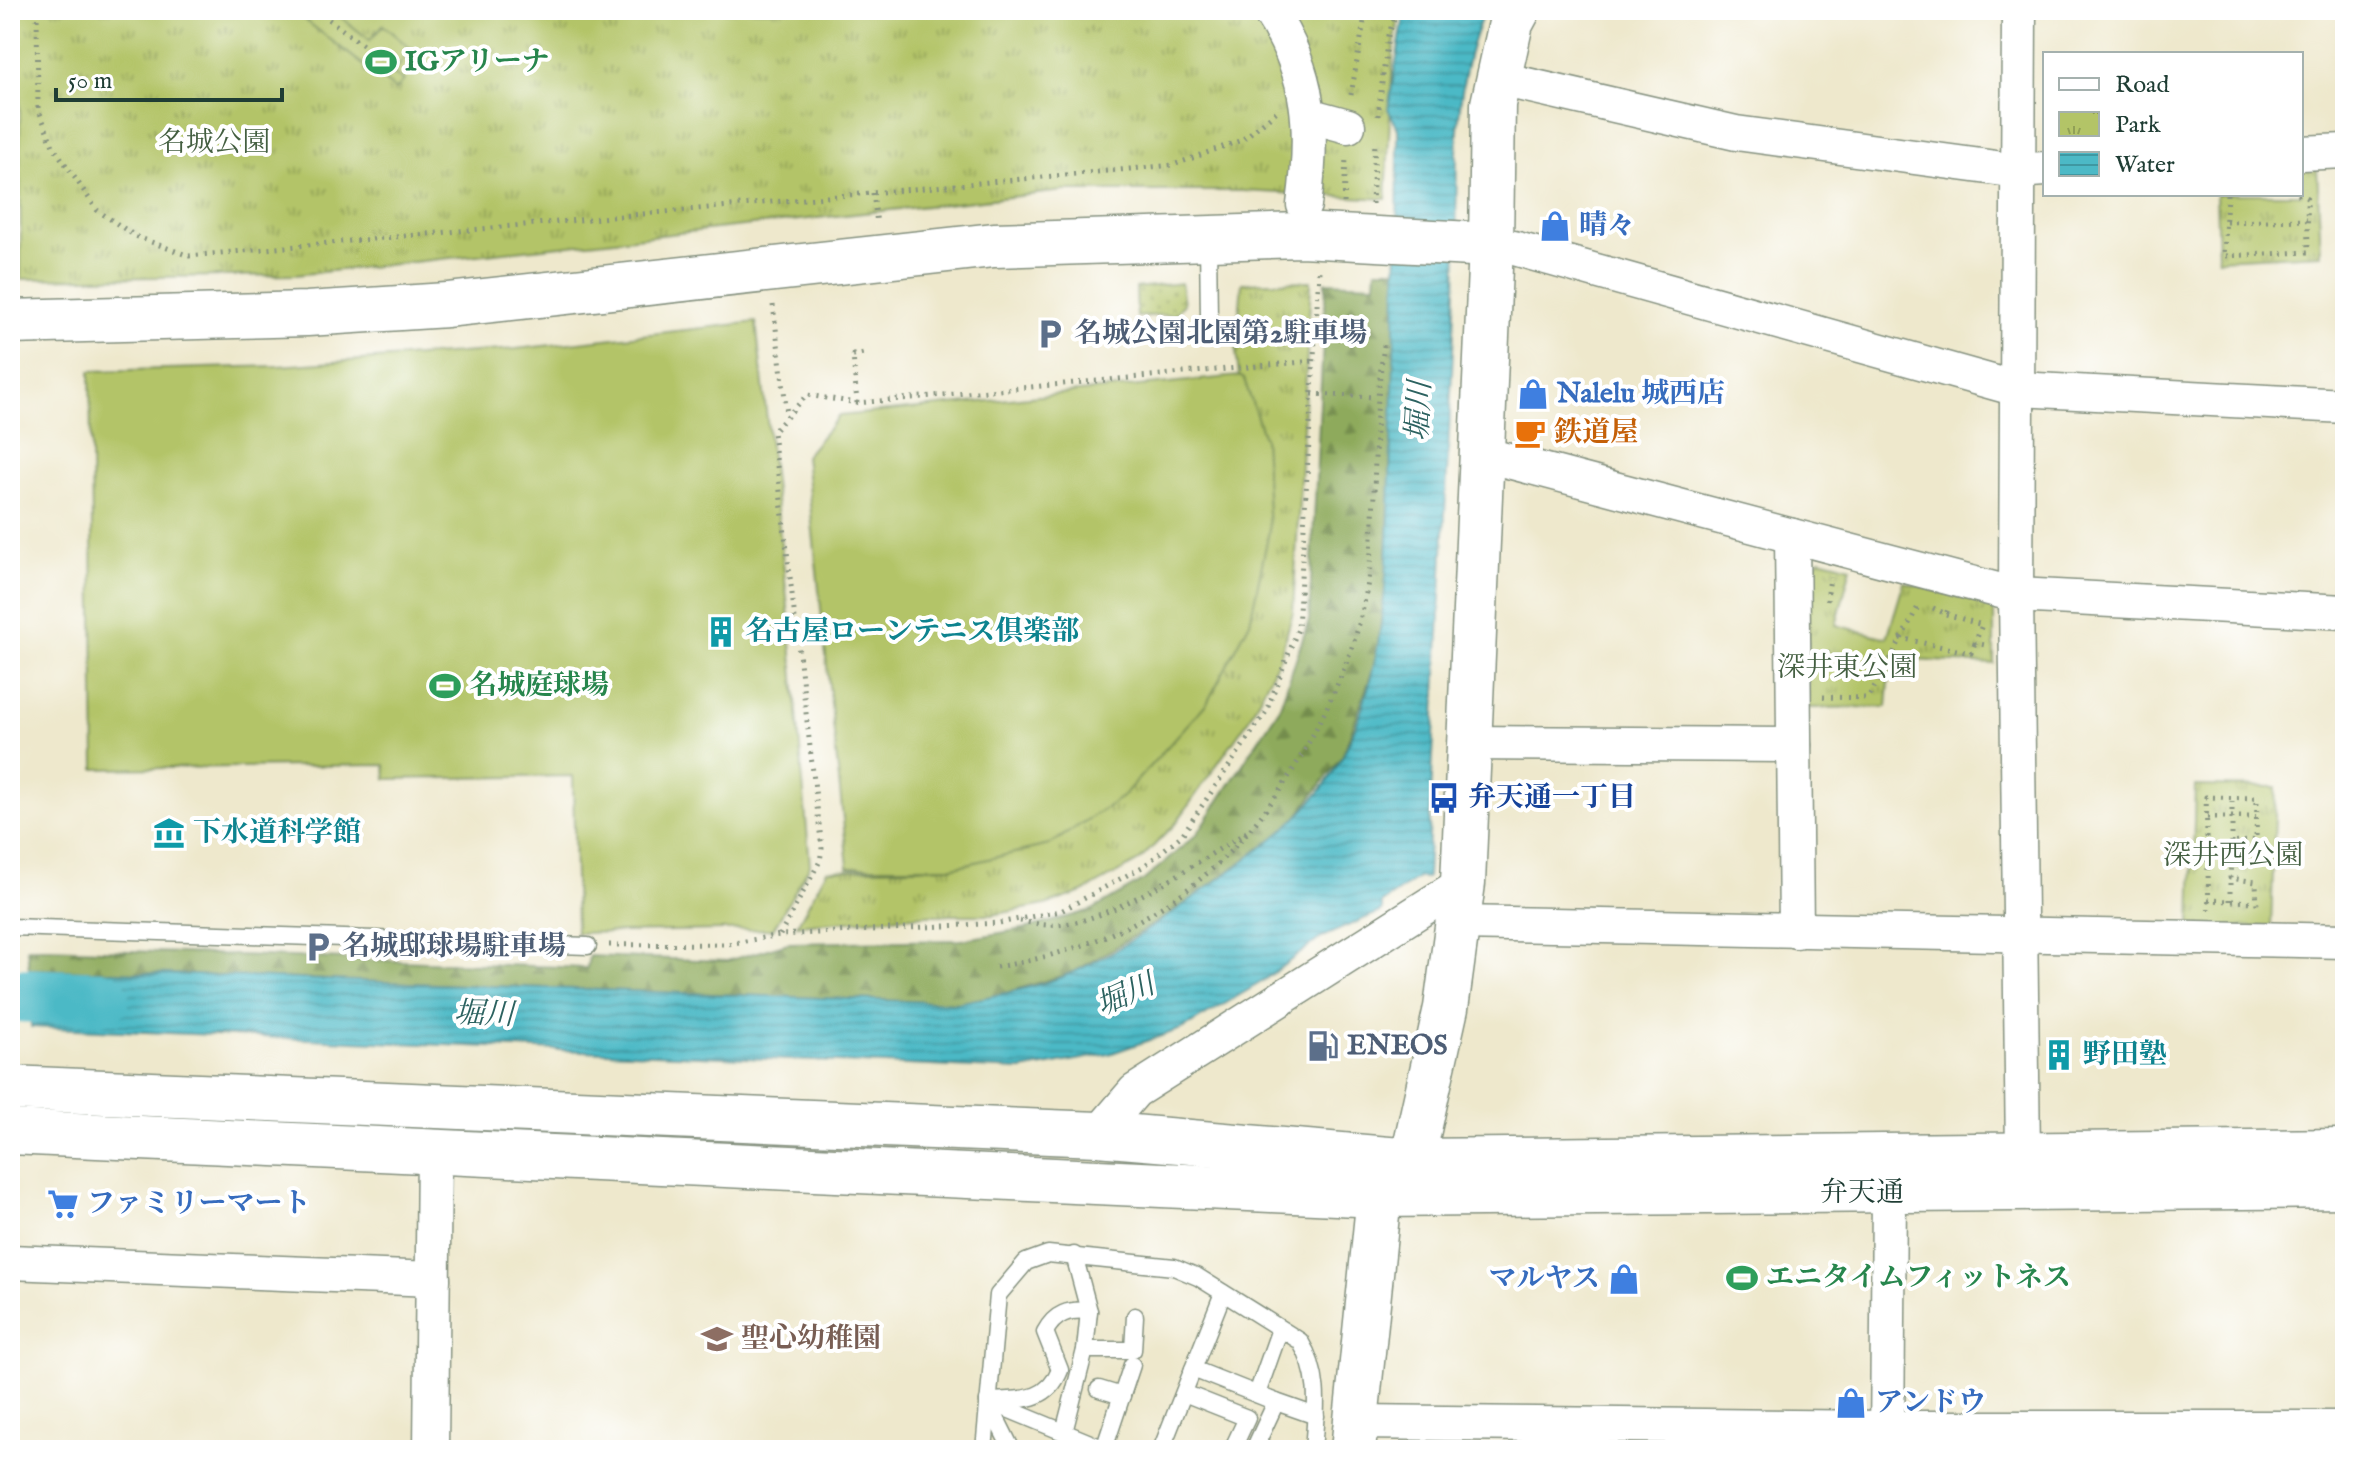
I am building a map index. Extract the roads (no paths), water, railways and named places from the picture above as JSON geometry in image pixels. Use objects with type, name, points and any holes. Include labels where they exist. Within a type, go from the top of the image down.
[{"type":"street","points":[[1269,10],[1291,43],[1311,116],[1312,221]]},
{"type":"street","points":[[1518,10],[1511,23],[1496,78],[1477,244],[1482,454],[1460,903],[1446,1008],[1412,1161],[1379,1195],[1342,1429],[1887,1439],[2345,1428]]},
{"type":"street","points":[[2019,10],[2032,170],[2017,389],[2016,654],[2023,1155]]},
{"type":"street","points":[[1496,78],[1736,133],[2032,170]]},
{"type":"street","points":[[1311,116],[1348,126]]},
{"type":"street","points":[[2303,153],[2345,151]]},
{"type":"street","points":[[10,322],[307,314],[447,305],[985,246],[1208,238],[1312,221],[1376,241],[1514,248],[2017,389],[2345,406]]},
{"type":"street","points":[[1482,454],[2016,595],[2345,612]]},
{"type":"street","points":[[1792,536],[1796,931]]},
{"type":"street","points":[[1469,743],[1794,745]]},
{"type":"street","points":[[1098,1134],[1135,1091],[1460,903],[1796,931],[2020,935],[2209,929],[2345,941]]},
{"type":"street","name":"弁天通","points":[[10,1088],[1098,1134],[1412,1161],[2345,1151]]},
{"type":"street","name":"弁天通","points":[[10,1132],[434,1149],[1379,1195],[1889,1193],[2345,1186]]},
{"type":"street","points":[[431,1450],[434,1149]]},
{"type":"street","points":[[1887,1439],[1889,1193]]},
{"type":"street","points":[[10,1262],[433,1279]]},
{"type":"lane","points":[[1208,238],[1209,319]]},
{"type":"lane","points":[[10,927],[588,946]]},
{"type":"lane","points":[[984,1450],[998,1295],[1026,1262],[1048,1254],[1174,1267],[1223,1293],[1300,1341],[1310,1358],[1318,1385],[1342,1429]]},
{"type":"lane","points":[[1064,1432],[1085,1350],[1089,1311],[1074,1255]]},
{"type":"lane","points":[[1161,1450],[1223,1293]]},
{"type":"lane","points":[[988,1401],[1034,1398],[1049,1391],[1060,1370],[1045,1332],[1050,1322],[1065,1312],[1089,1311]]},
{"type":"lane","points":[[1085,1350],[1133,1350],[1135,1316]]},
{"type":"lane","points":[[1257,1394],[1280,1329]]},
{"type":"lane","points":[[988,1401],[1105,1449],[1132,1365]]},
{"type":"lane","points":[[1193,1369],[1342,1429]]},
{"type":"lane","points":[[1099,1389],[1122,1396]]},
{"type":"lane","points":[[1184,1393],[1247,1418],[1232,1450]]},
{"type":"lane","points":[[988,1401],[1012,1450]]},
{"type":"lane","points":[[1268,1450],[1256,1445],[1276,1402]]},
{"type":"lane","points":[[1313,1450],[1342,1429]]},
{"type":"water","points":[[1405,10],[1485,10],[1472,44],[1459,113],[1456,291],[1427,878],[1418,878],[1382,903],[1382,911],[1322,937],[1260,983],[1184,1028],[1109,1054],[1022,1070],[31,1027],[29,969],[957,1003],[1031,987],[1090,964],[1153,926],[1239,865],[1298,816],[1331,776],[1344,753],[1371,679],[1387,563],[1394,366],[1398,129],[1388,109]]},
{"type":"waterway","name":"堀川","points":[[10,995],[102,998]]},
{"type":"place","name":"IGアリーナ","points":[[381,62]]},
{"type":"place","name":"晴々","points":[[1555,226]]},
{"type":"place","name":"名城公園北園第2駐車場","points":[[1050,334]]},
{"type":"place","name":"Nalelu 城西店","points":[[1533,394]]},
{"type":"place","name":"鉄道屋","points":[[1530,433]]},
{"type":"place","name":"名古屋ローンテニス倶楽部","points":[[721,632]]},
{"type":"place","name":"名城庭球場","points":[[445,686]]},
{"type":"place","name":"弁天通一丁目","points":[[1444,798]]},
{"type":"place","name":"下水道科学館","points":[[169,833]]},
{"type":"place","name":"名城邸球場駐車場","points":[[318,947]]},
{"type":"place","name":"ENEOS","points":[[1323,1046]]},
{"type":"place","name":"野田塾","points":[[2059,1055]]},
{"type":"place","name":"ファミリーマート","points":[[63,1204]]},
{"type":"place","name":"エニタイムフィットネス","points":[[1742,1278]]},
{"type":"place","name":"マルヤス","points":[[1624,1279]]},
{"type":"place","name":"聖心幼稚園","points":[[717,1339]]},
{"type":"place","name":"アンドウ","points":[[1851,1403]]},
{"type":"park label","name":"名城公園","points":[[214,143]]},
{"type":"park label","name":"深井東公園","points":[[1847,668]]},
{"type":"park label","name":"深井西公園","points":[[2233,856]]}]
